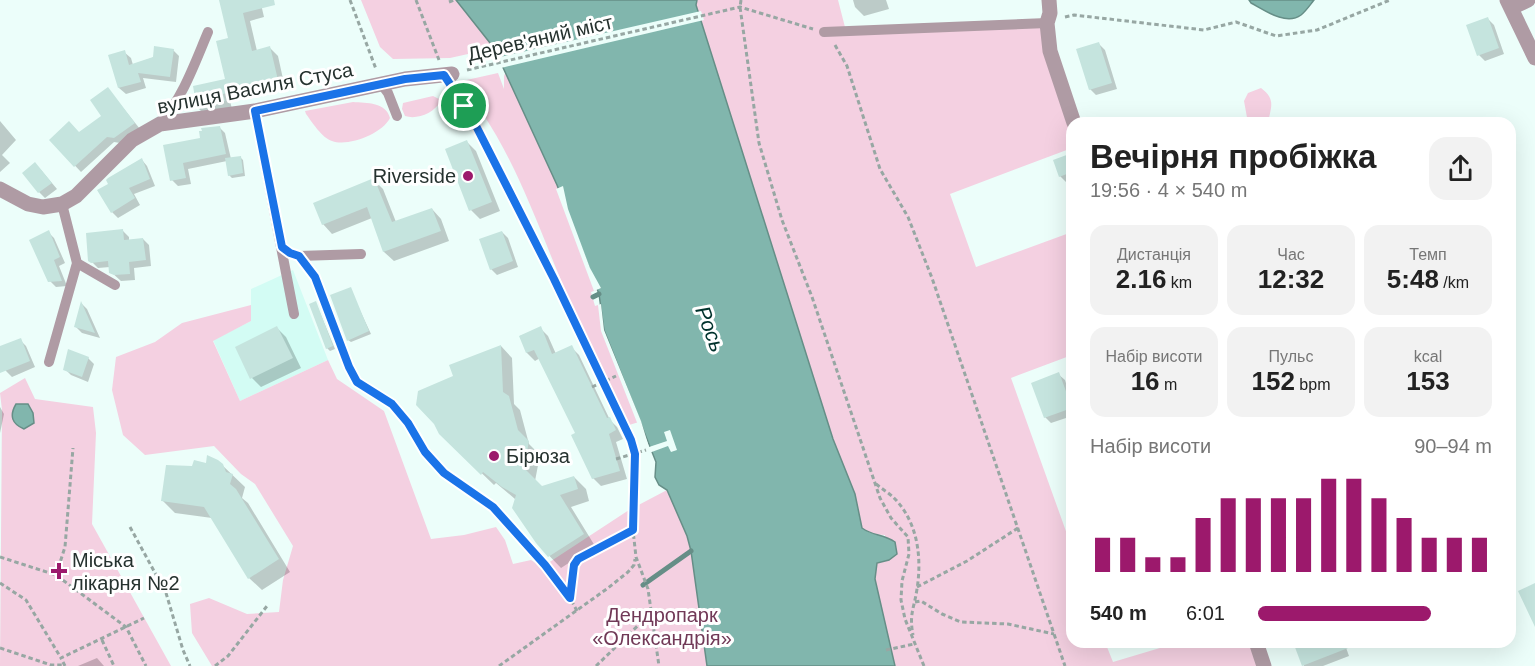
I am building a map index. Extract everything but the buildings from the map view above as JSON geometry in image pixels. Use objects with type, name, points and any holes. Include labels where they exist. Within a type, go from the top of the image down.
[{"type":"street","points":[[1049,0],[1050,13],[1047,23],[1050,51],[1072,117]]},
{"type":"street","points":[[1528,0],[1509,4],[1535,58]]},
{"type":"street","name":"вулиця Василя Стуса","points":[[62,204],[76,196],[132,140],[160,124],[255,111],[405,79],[448,74]]},
{"type":"street","points":[[0,189],[28,204],[43,207],[62,204]]},
{"type":"street","points":[[1258,648],[1264,666]]},
{"type":"lane","points":[[824,32],[1047,23]]},
{"type":"lane","points":[[160,124],[173,109],[184,89],[208,32]]},
{"type":"lane","points":[[382,84],[397,116]]},
{"type":"lane","points":[[255,111],[294,314]]},
{"type":"lane","points":[[49,362],[77,263],[62,204]]},
{"type":"lane","points":[[282,247],[299,256],[361,254]]},
{"type":"lane","points":[[299,256],[315,277],[349,367],[357,382],[392,404],[408,423],[425,452],[444,473],[493,507],[545,565]]},
{"type":"lane","points":[[77,263],[115,285]]},
{"type":"path","points":[[350,0],[382,84]]},
{"type":"path","points":[[416,0],[448,74],[506,184],[603,382],[635,454],[633,530],[636,557],[648,589],[658,666]]},
{"type":"path","points":[[449,2],[454,0]]},
{"type":"path","points":[[741,0],[740,7],[759,143],[782,220],[812,297],[874,483],[891,518],[908,537],[909,554],[902,581],[901,600],[914,644],[924,666]]},
{"type":"path","points":[[1047,23],[1074,15],[1204,30],[1236,22],[1276,36],[1317,30],[1390,0]]},
{"type":"path","points":[[740,7],[824,32],[837,47],[847,66],[880,170],[908,217],[932,278],[1065,666]]},
{"type":"path","name":"Дерев'яний міст","points":[[448,74],[740,7]]},
{"type":"path","points":[[445,116],[464,106]]},
{"type":"path","points":[[592,387],[616,375]]},
{"type":"path","points":[[56,575],[65,547],[73,448]]},
{"type":"path","points":[[616,459],[646,450]]},
{"type":"path","points":[[874,483],[894,498],[906,514],[918,548],[920,560],[917,587],[910,618],[914,644]]},
{"type":"path","points":[[130,527],[166,593],[190,666]]},
{"type":"path","points":[[917,587],[967,561],[1018,528]]},
{"type":"path","points":[[570,598],[574,565],[578,559],[633,530]]},
{"type":"path","points":[[0,557],[56,575],[126,627],[146,666]]},
{"type":"path","points":[[500,666],[628,572],[634,565],[636,557]]},
{"type":"path","points":[[545,565],[577,611]]},
{"type":"path","points":[[0,583],[26,600],[64,665],[51,665],[0,648]]},
{"type":"path","points":[[915,602],[921,601],[961,622],[1008,624],[1054,634]]},
{"type":"path","points":[[215,666],[228,656],[267,606]]},
{"type":"path","points":[[596,666],[651,613]]},
{"type":"path","points":[[61,658],[144,618]]},
{"type":"path","points":[[102,640],[114,666]]},
{"type":"path","points":[[886,650],[914,644]]},
{"type":"shaded area","points":[[293,270],[328,360],[240,401],[213,340],[251,321],[251,289]]},
{"type":"green space","points":[[361,0],[465,0],[495,48],[450,58],[393,59],[380,47]]},
{"type":"green space","points":[[697,0],[838,0],[846,31],[1047,23],[1070,117],[1066,117],[1066,150],[950,194],[976,267],[1066,234],[1066,357],[1011,378],[1066,531],[1066,648],[1107,648],[1113,662],[1160,648],[1258,648],[1264,666],[895,666],[875,580],[877,563],[889,560],[885,535],[870,534],[862,528],[855,494],[833,439],[696,5]]},
{"type":"green space","points":[[506,71],[557,185],[597,290],[591,292],[595,306],[601,304],[604,330],[639,422],[629,425],[563,285],[516,174],[494,131],[481,111],[479,112],[462,81],[498,73],[504,89]]},
{"type":"green space","points":[[1261,88],[1266,92],[1271,100],[1269,117],[1247,117],[1244,101],[1248,93]]},
{"type":"green space","points":[[433,96],[440,102],[434,109],[420,116],[405,116],[402,109],[403,103]]},
{"type":"green space","points":[[353,102],[380,106],[390,118],[380,129],[364,138],[339,142],[325,137],[305,111]]},
{"type":"green space","name":"Дендропарк «Олександрія»","points":[[251,305],[251,321],[213,341],[240,401],[328,360],[337,379],[384,411],[431,539],[464,535],[496,527],[505,540],[513,564],[531,560],[542,567],[629,510],[667,490],[691,551],[707,666],[212,666],[192,633],[190,604],[209,598],[247,614],[279,612],[283,580],[293,546],[255,484],[241,474],[214,446],[145,455],[123,435],[112,390],[116,357],[155,342],[182,323]]},
{"type":"green space","name":"Міська лікарня №2","points":[[25,378],[35,399],[93,407],[96,433],[92,524],[171,666],[0,666],[2,410],[0,393]]},
{"type":"water","name":"Рось","points":[[456,0],[697,0],[696,5],[833,439],[855,494],[862,528],[895,542],[897,554],[889,560],[877,563],[875,579],[895,666],[707,666],[687,536],[667,490],[659,485],[655,477],[656,462],[604,330],[599,294],[557,185],[494,48]]},
{"type":"water","points":[[1249,0],[1314,0],[1301,15],[1289,19],[1269,13]]},
{"type":"water","points":[[16,404],[28,404],[33,413],[34,423],[24,429],[14,422],[12,416]]},
{"type":"pier","points":[[701,11],[704,20],[501,68],[496,58]]},
{"type":"pier","points":[[563,186],[568,209],[590,268],[601,288],[594,291],[556,189]]},
{"type":"pier","points":[[601,304],[604,330],[641,421],[649,447],[667,441],[664,432],[670,430],[677,450],[671,452],[668,446],[649,453],[601,331],[598,305]]},
{"type":"waterway","points":[[593,297],[599,294]]},
{"type":"waterway","points":[[643,585],[691,551]]},
{"type":"place","name":"Riverside","points":[[468,176]]},
{"type":"place","name":"Бірюза","points":[[494,456]]},
{"type":"place","name":"Міська лікарня №2","points":[[59,571]]},
{"type":"route","points":[[444,75],[464,106],[554,279],[631,440],[635,454],[633,530],[578,559],[574,565],[570,598],[545,565],[493,507],[444,473],[425,452],[408,423],[392,404],[357,382],[349,367],[315,277],[299,256],[282,247],[255,111],[405,79],[444,75]]}]
